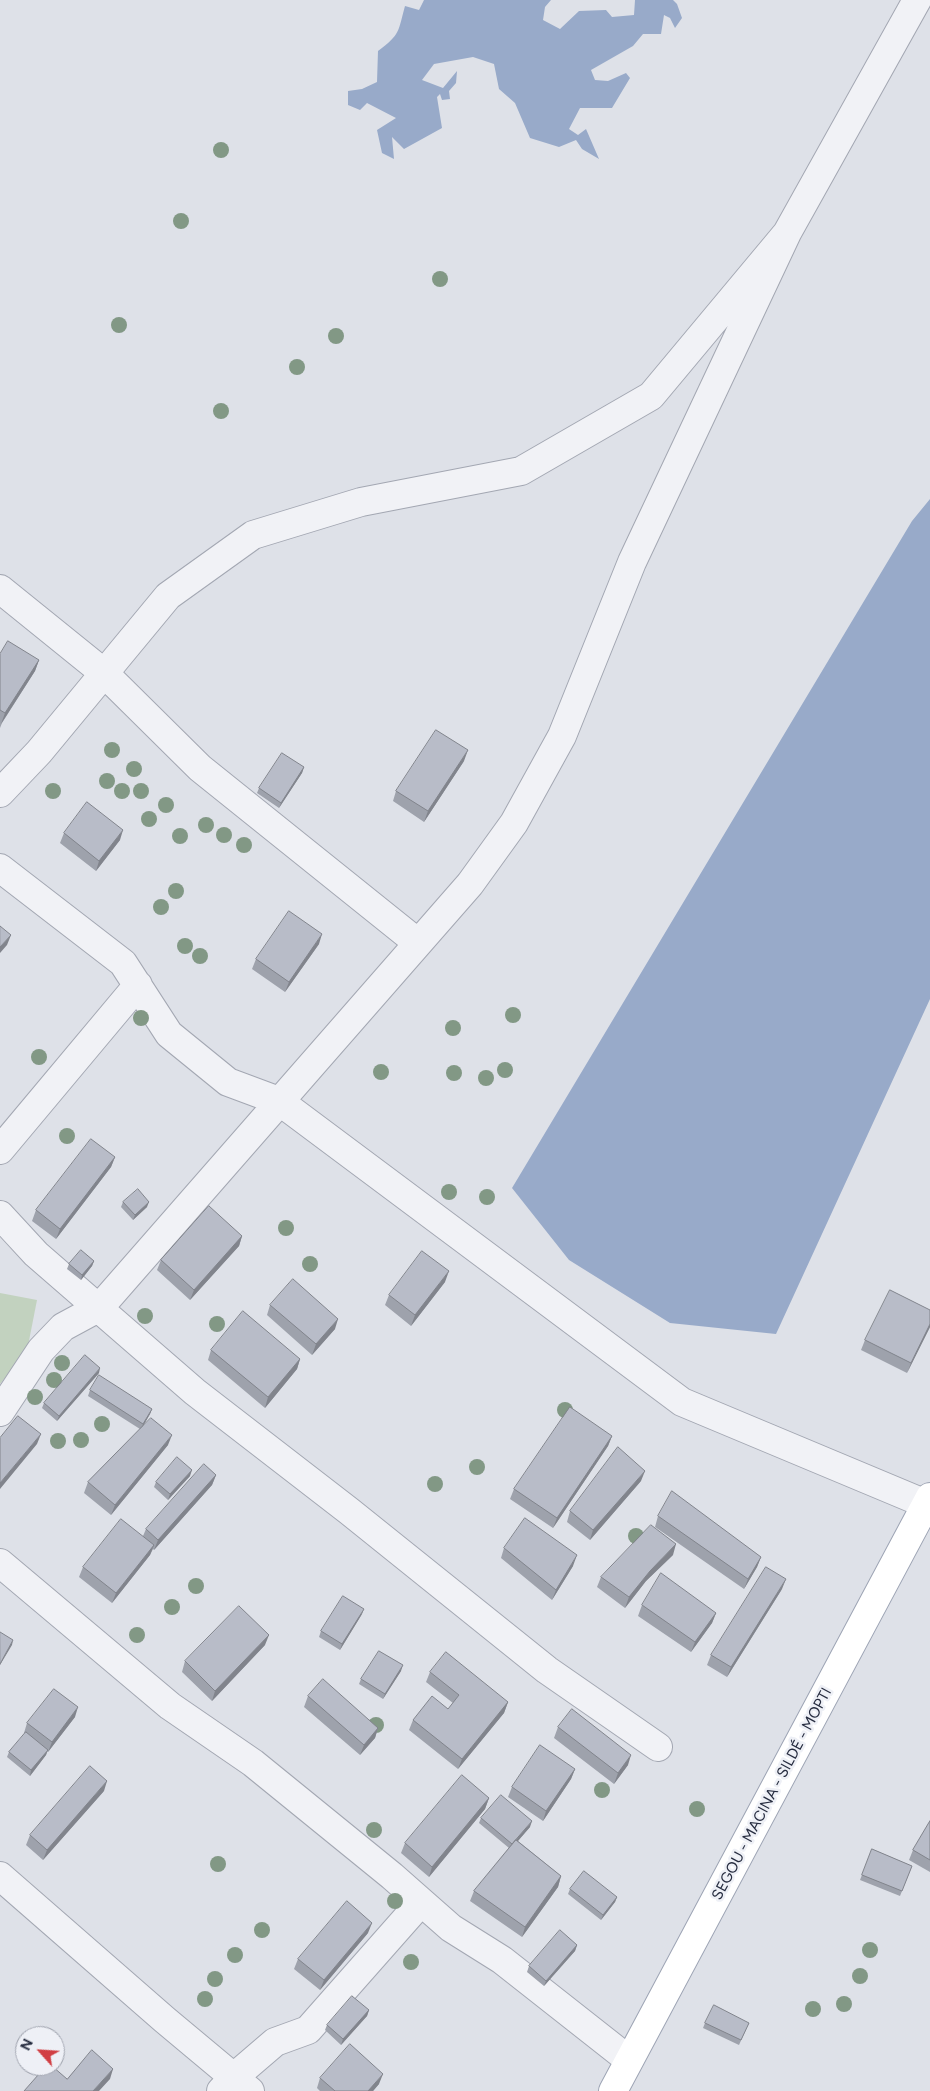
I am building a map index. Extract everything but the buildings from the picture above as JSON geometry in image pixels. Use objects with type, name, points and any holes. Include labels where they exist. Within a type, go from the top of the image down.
[{"type":"main road","name":"SEGOU - MACINA - SILDÉ - MOPTI","points":[[613,2091],[928,1501]]},
{"type":"street","points":[[0,1412],[47,1344],[63,1327],[100,1307],[470,884],[514,823],[562,736],[632,562],[787,233],[918,0]]},
{"type":"street","points":[[0,793],[39,752],[168,596],[253,535],[361,502],[520,471],[651,396],[787,233]]},
{"type":"street","points":[[0,589],[104,674],[200,768],[418,943]]},
{"type":"street","points":[[0,868],[123,962],[169,1034],[228,1082],[279,1101],[682,1402],[928,1501]]},
{"type":"street","points":[[0,1150],[138,985]]},
{"type":"street","points":[[0,1215],[36,1254],[100,1307],[195,1392],[349,1511],[547,1670],[658,1747]]},
{"type":"street","points":[[0,1562],[170,1706],[253,1763],[451,1928],[502,1960],[630,2060]]},
{"type":"street","points":[[0,1876],[235,2087],[275,2042],[308,2030],[421,1902]]},
{"type":"green space","points":[[0,1293],[37,1300],[27,1351],[0,1384]]},
{"type":"water","points":[[424,0],[551,0],[545,7],[543,20],[560,29],[579,11],[606,10],[612,17],[634,15],[635,0],[673,0],[677,4],[682,18],[675,28],[670,18],[664,15],[661,34],[643,34],[633,46],[591,70],[595,80],[608,81],[626,73],[630,78],[612,108],[580,108],[569,129],[578,135],[586,129],[599,159],[582,149],[576,140],[559,147],[530,138],[515,103],[499,89],[494,64],[473,57],[434,64],[422,80],[443,88],[457,71],[456,83],[449,91],[450,99],[442,100],[440,94],[437,97],[442,128],[404,149],[392,137],[394,159],[382,153],[377,130],[396,118],[367,103],[360,110],[348,105],[348,91],[362,89],[377,82],[378,51],[398,32],[405,6],[419,10]]},
{"type":"water","points":[[930,499],[930,999],[776,1334],[670,1323],[569,1260],[512,1188],[912,521]]}]
